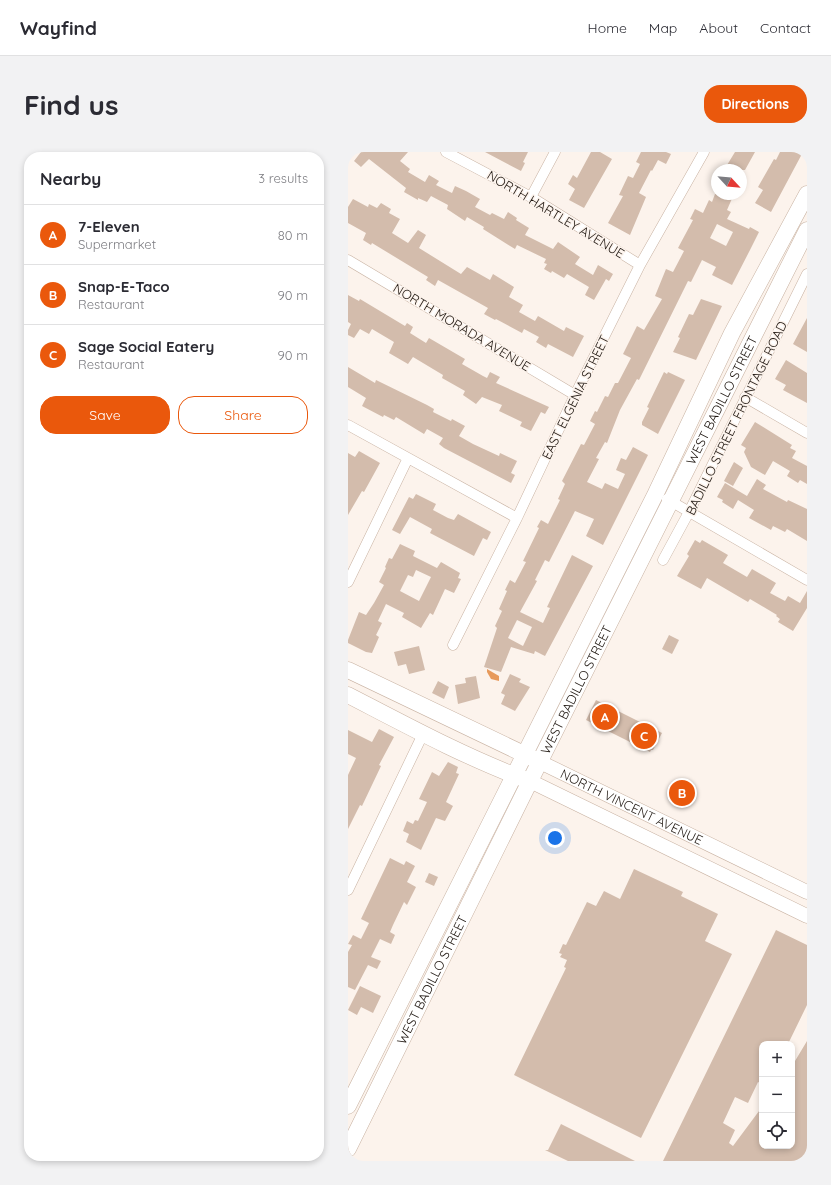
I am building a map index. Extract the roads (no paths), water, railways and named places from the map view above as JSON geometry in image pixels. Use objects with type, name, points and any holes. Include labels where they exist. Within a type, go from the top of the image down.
[{"type":"main road","name":"WEST BADILLO STREET","points":[[348,1106],[656,493],[732,333],[807,194]]},
{"type":"main road","name":"WEST BADILLO STREET","points":[[348,1149],[530,781],[807,230]]},
{"type":"main road","name":"NORTH VINCENT AVENUE","points":[[348,670],[540,762]]},
{"type":"main road","name":"NORTH VINCENT AVENUE","points":[[348,695],[423,734],[493,767],[530,781]]},
{"type":"street","name":"NORTH HARTLEY AVENUE","points":[[446,152],[531,197],[640,265]]},
{"type":"street","points":[[531,197],[555,152]]},
{"type":"street","name":"EAST ELGENIA STREET","points":[[453,645],[517,518],[574,395],[640,265],[704,152]]},
{"type":"street","name":"NORTH MORADA AVENUE","points":[[348,260],[574,395]]},
{"type":"street","name":"BADILLO STREET FRONTAGE ROAD","points":[[663,560],[689,512],[745,397],[806,280]]},
{"type":"street","points":[[745,397],[807,432]]},
{"type":"street","points":[[348,425],[517,518]]},
{"type":"street","points":[[348,582],[408,458]]},
{"type":"street","points":[[656,493],[807,580]]},
{"type":"street","points":[[348,890],[423,734]]},
{"type":"street","name":"NORTH VINCENT AVENUE","points":[[540,762],[807,892]]},
{"type":"street","name":"NORTH VINCENT AVENUE","points":[[530,781],[807,916]]},
{"type":"place","name":"7-Eleven","points":[[605,717]]},
{"type":"place","name":"Sage Social Eatery","points":[[644,736]]},
{"type":"place","name":"Snap-E-Taco","points":[[682,793]]}]
